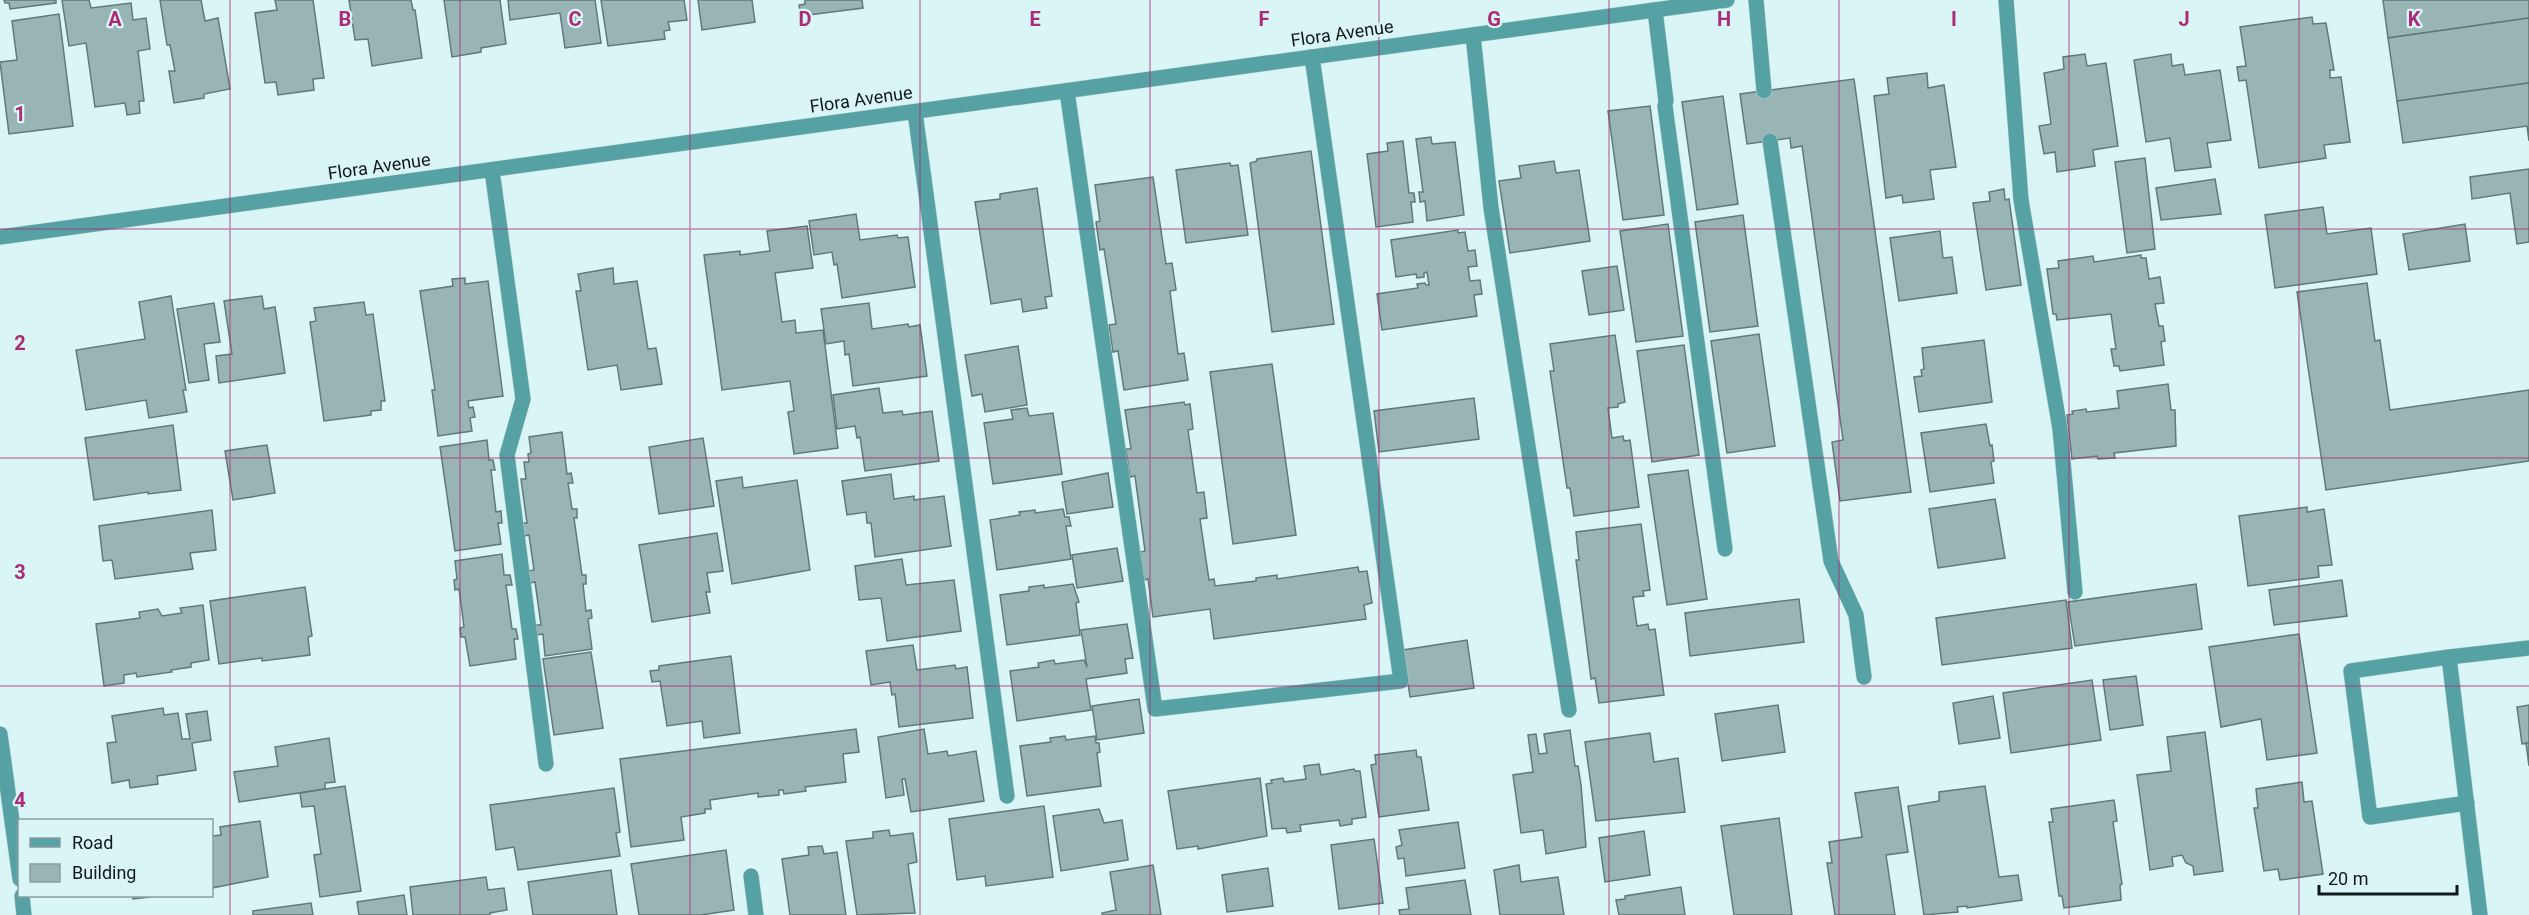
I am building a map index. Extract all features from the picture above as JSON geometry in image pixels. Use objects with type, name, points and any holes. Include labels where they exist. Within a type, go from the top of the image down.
[{"type":"street","name":"Flora Avenue","points":[[0,237],[1727,0]]},
{"type":"street","points":[[1756,0],[1764,91]]},
{"type":"street","points":[[2006,0],[2021,200],[2060,429],[2075,592]]},
{"type":"street","points":[[1655,10],[1725,549]]},
{"type":"street","points":[[1473,35],[1491,208],[1569,710]]},
{"type":"street","points":[[1067,91],[1155,709],[1401,681],[1312,57]]},
{"type":"street","points":[[915,112],[1007,796]]},
{"type":"street","points":[[1770,141],[1831,561],[1856,615],[1864,677]]},
{"type":"street","points":[[492,170],[523,399],[507,454],[546,764]]},
{"type":"street","points":[[2467,803],[2370,817],[2351,671],[2529,648]]},
{"type":"street","points":[[2449,657],[2480,915]]},
{"type":"street","points":[[0,734],[18,864]]},
{"type":"street","points":[[752,876],[756,915]]},
{"type":"street","points":[[22,897],[24,915]]},
{"type":"building","points":[[4,0],[56,0],[56,3],[10,9],[9,3],[5,3]]},
{"type":"building","points":[[62,0],[89,0],[91,8],[131,3],[133,20],[146,18],[150,49],[138,51],[144,101],[139,101],[140,113],[127,115],[125,103],[95,107],[86,43],[69,46]]},
{"type":"building","points":[[160,0],[201,0],[205,21],[218,18],[230,89],[204,94],[204,98],[174,103],[169,71],[175,71],[170,45],[167,45]]},
{"type":"building","points":[[275,0],[313,0],[324,78],[313,79],[314,90],[278,95],[276,82],[265,83],[255,13],[277,10]]},
{"type":"building","points":[[349,0],[411,0],[413,10],[415,10],[422,58],[372,66],[368,39],[355,40]]},
{"type":"building","points":[[444,0],[500,0],[506,44],[481,48],[481,52],[452,57]]},
{"type":"building","points":[[508,0],[595,0],[601,43],[565,48],[560,13],[510,20]]},
{"type":"building","points":[[601,0],[684,0],[687,20],[668,22],[670,30],[664,31],[665,39],[608,46]]},
{"type":"building","points":[[698,0],[752,0],[755,22],[702,30]]},
{"type":"building","points":[[805,0],[862,0],[863,8],[801,16],[799,5],[805,4]]},
{"type":"building","points":[[2383,0],[2529,0],[2529,18],[2388,38]]},
{"type":"building","points":[[59,14],[73,126],[9,134],[0,62],[17,60],[12,21]]},
{"type":"building","points":[[2312,17],[2313,24],[2326,23],[2334,70],[2330,70],[2330,78],[2341,77],[2350,142],[2324,145],[2326,158],[2259,168],[2246,80],[2239,81],[2237,67],[2246,66],[2240,27]]},
{"type":"building","points":[[2529,18],[2529,83],[2397,101],[2388,38]]},
{"type":"building","points":[[2085,54],[2087,66],[2106,63],[2118,146],[2093,150],[2095,166],[2057,172],[2055,152],[2044,154],[2039,126],[2051,124],[2044,73],[2064,69],[2063,57]]},
{"type":"building","points":[[2171,54],[2172,66],[2183,64],[2185,75],[2220,70],[2231,140],[2207,143],[2211,167],[2175,171],[2170,138],[2146,142],[2134,60]]},
{"type":"building","points":[[1927,73],[1928,88],[1944,85],[1956,167],[1930,170],[1934,199],[1903,203],[1902,195],[1886,198],[1874,96],[1889,94],[1887,78]]},
{"type":"building","points":[[1854,79],[1911,492],[1840,501],[1832,442],[1843,440],[1802,146],[1791,148],[1790,138],[1747,144],[1740,94]]},
{"type":"building","points":[[2529,83],[2529,141],[2527,126],[2403,143],[2397,101]]},
{"type":"building","points":[[1723,96],[1738,204],[1697,210],[1682,102]]},
{"type":"building","points":[[1650,106],[1664,215],[1623,220],[1608,111]]},
{"type":"building","points":[[1431,137],[1432,144],[1455,142],[1464,215],[1427,221],[1425,201],[1420,202],[1419,192],[1423,192],[1416,139]]},
{"type":"building","points":[[1403,141],[1409,193],[1414,193],[1415,202],[1411,202],[1413,222],[1376,227],[1367,154],[1388,151],[1387,143]]},
{"type":"building","points":[[1311,151],[1334,324],[1272,332],[1250,163],[1257,159]]},
{"type":"building","points":[[2145,158],[2155,249],[2127,253],[2115,162]]},
{"type":"building","points":[[1554,161],[1556,173],[1579,170],[1590,241],[1510,253],[1499,181],[1521,178],[1519,166]]},
{"type":"building","points":[[1230,163],[1231,166],[1238,165],[1248,235],[1186,243],[1176,170]]},
{"type":"building","points":[[2529,169],[2529,242],[2517,244],[2510,193],[2472,199],[2470,177]]},
{"type":"building","points":[[1153,177],[1166,264],[1172,263],[1176,290],[1170,291],[1178,354],[1184,353],[1188,380],[1124,390],[1118,351],[1113,352],[1109,325],[1116,324],[1104,249],[1100,250],[1096,222],[1100,221],[1095,185]]},
{"type":"building","points":[[2215,179],[2221,214],[2161,220],[2156,188]]},
{"type":"building","points":[[1037,188],[1052,296],[1045,297],[1047,308],[1023,312],[1021,299],[991,304],[975,202],[1000,199],[1000,194]]},
{"type":"building","points":[[2004,189],[2005,200],[2009,199],[2021,285],[1986,290],[1973,203],[1990,201],[1989,192]]},
{"type":"building","points":[[2323,207],[2327,234],[2371,228],[2377,274],[2275,288],[2265,215]]},
{"type":"building","points":[[856,214],[860,240],[897,235],[898,238],[908,237],[915,287],[842,298],[837,264],[834,265],[832,252],[814,255],[809,221]]},
{"type":"building","points":[[1743,215],[1758,326],[1710,332],[1695,222]]},
{"type":"building","points":[[1668,224],[1683,336],[1636,342],[1620,231]]},
{"type":"building","points":[[2465,224],[2470,261],[2409,270],[2403,234]]},
{"type":"building","points":[[807,226],[813,268],[775,273],[782,322],[795,320],[796,333],[823,330],[838,448],[794,454],[788,412],[794,411],[790,381],[722,390],[704,255],[740,251],[740,255],[770,251],[767,231]]},
{"type":"building","points":[[1458,230],[1458,233],[1465,232],[1468,251],[1475,250],[1477,266],[1468,267],[1470,281],[1480,280],[1482,294],[1474,295],[1477,316],[1382,330],[1377,294],[1418,288],[1417,284],[1429,285],[1427,272],[1424,273],[1424,277],[1417,278],[1416,274],[1396,277],[1391,240]]},
{"type":"building","points":[[1940,231],[1943,258],[1952,257],[1957,293],[1899,301],[1890,238]]},
{"type":"building","points":[[2141,255],[2141,258],[2146,258],[2149,279],[2160,277],[2164,303],[2155,304],[2159,326],[2163,326],[2165,341],[2161,342],[2164,365],[2120,371],[2119,366],[2114,366],[2111,349],[2116,349],[2111,314],[2057,320],[2056,314],[2053,314],[2047,269],[2059,268],[2058,261],[2093,256],[2094,262]]},
{"type":"building","points":[[1617,266],[1624,310],[1589,315],[1582,271]]},
{"type":"building","points":[[613,268],[614,284],[637,281],[648,349],[656,348],[662,384],[621,390],[617,365],[588,370],[576,291],[581,291],[578,274]]},
{"type":"building","points":[[465,278],[465,284],[488,281],[503,396],[468,401],[469,408],[473,407],[475,417],[470,418],[472,431],[438,436],[432,390],[435,390],[420,291],[453,286],[452,279]]},
{"type":"building","points":[[2367,283],[2375,341],[2380,340],[2390,410],[2529,390],[2529,461],[2326,490],[2297,292]]},
{"type":"building","points":[[171,296],[186,390],[183,390],[187,412],[149,418],[146,400],[86,410],[76,350],[145,339],[139,302]]},
{"type":"building","points":[[262,296],[264,309],[275,307],[285,373],[219,383],[216,356],[232,354],[224,301]]},
{"type":"building","points":[[364,302],[366,315],[373,314],[385,401],[381,401],[381,410],[371,411],[371,415],[324,421],[310,322],[316,321],[314,308]]},
{"type":"building","points":[[214,303],[220,342],[204,344],[209,380],[189,383],[177,309]]},
{"type":"building","points":[[869,303],[872,329],[908,324],[909,327],[920,325],[927,376],[853,386],[849,354],[845,355],[844,341],[826,344],[821,309]]},
{"type":"building","points":[[1759,334],[1775,446],[1727,453],[1711,341]]},
{"type":"building","points":[[1615,335],[1625,402],[1618,404],[1618,407],[1608,408],[1612,438],[1623,436],[1624,441],[1630,440],[1639,507],[1574,516],[1570,488],[1567,488],[1550,371],[1554,371],[1550,344]]},
{"type":"building","points":[[1984,340],[1992,402],[1919,412],[1914,377],[1922,376],[1921,370],[1924,369],[1922,348]]},
{"type":"building","points":[[1684,345],[1699,455],[1652,462],[1637,351]]},
{"type":"building","points":[[1018,346],[1027,405],[985,412],[982,394],[972,396],[965,355]]},
{"type":"building","points":[[1272,364],[1296,535],[1233,544],[1210,372]]},
{"type":"building","points":[[2168,384],[2171,410],[2175,410],[2176,446],[2114,453],[2115,458],[2098,459],[2097,456],[2072,459],[2067,415],[2073,414],[2072,411],[2086,409],[2087,412],[2119,408],[2117,391]]},
{"type":"building","points":[[879,388],[883,413],[902,411],[903,415],[932,411],[939,461],[865,471],[860,437],[857,438],[855,426],[837,429],[833,395]]},
{"type":"building","points":[[1474,398],[1479,439],[1379,452],[1374,411]]},
{"type":"building","points":[[1184,402],[1185,405],[1190,404],[1193,429],[1188,430],[1197,493],[1204,492],[1207,518],[1200,519],[1209,580],[1214,579],[1215,586],[1256,581],[1256,578],[1277,575],[1277,579],[1358,567],[1359,572],[1367,571],[1372,603],[1364,605],[1366,619],[1214,639],[1210,609],[1153,617],[1148,579],[1144,580],[1140,552],[1145,551],[1135,476],[1130,477],[1126,449],[1131,449],[1125,410]]},
{"type":"building","points":[[1027,408],[1029,416],[1053,413],[1062,474],[993,484],[984,423],[1013,419],[1011,410]]},
{"type":"building","points":[[1986,424],[1990,446],[1992,445],[1994,461],[1991,462],[1994,483],[1930,492],[1921,433]]},
{"type":"building","points":[[173,425],[181,490],[94,500],[85,438]]},
{"type":"building","points":[[562,432],[567,474],[571,473],[573,483],[568,483],[572,509],[577,509],[577,518],[574,518],[582,575],[586,575],[586,584],[583,584],[586,611],[591,610],[592,618],[588,619],[592,649],[545,656],[543,634],[537,635],[536,625],[541,625],[535,582],[530,583],[528,571],[534,570],[529,535],[524,536],[522,523],[527,523],[521,479],[526,479],[524,462],[529,462],[528,454],[531,453],[529,437]]},
{"type":"building","points":[[703,438],[714,506],[659,514],[649,447]]},
{"type":"building","points":[[487,440],[489,460],[493,460],[495,470],[491,470],[496,512],[501,511],[502,523],[498,523],[501,544],[455,551],[440,447]]},
{"type":"building","points":[[267,445],[275,493],[233,500],[225,451]]},
{"type":"building","points":[[1688,470],[1707,599],[1667,605],[1648,475]]},
{"type":"building","points":[[1108,473],[1113,507],[1067,514],[1062,482]]},
{"type":"building","points":[[891,474],[894,499],[914,496],[914,500],[944,496],[951,546],[875,557],[871,523],[867,523],[866,512],[847,515],[842,481]]},
{"type":"building","points":[[742,477],[743,488],[797,480],[810,570],[732,584],[716,481]]},
{"type":"building","points":[[1995,499],[2005,558],[1938,568],[1929,509]]},
{"type":"building","points":[[2307,507],[2307,512],[2324,509],[2332,565],[2318,566],[2319,577],[2248,586],[2239,516]]},
{"type":"building","points":[[1063,509],[1065,517],[1069,517],[1071,526],[1066,526],[1071,559],[997,570],[990,520],[1020,515],[1019,512],[1035,510],[1035,513]]},
{"type":"building","points":[[212,510],[216,550],[190,553],[193,569],[115,579],[112,560],[103,561],[99,526]]},
{"type":"building","points":[[1641,524],[1650,590],[1643,591],[1644,596],[1633,597],[1637,626],[1648,624],[1649,630],[1655,629],[1664,695],[1599,703],[1595,678],[1591,679],[1576,560],[1579,560],[1576,532]]},
{"type":"building","points":[[717,533],[723,571],[707,573],[710,592],[706,592],[710,613],[652,622],[639,545]]},
{"type":"building","points":[[1117,548],[1123,581],[1077,588],[1072,555]]},
{"type":"building","points":[[502,554],[504,575],[510,575],[512,585],[506,585],[512,629],[516,629],[518,639],[514,639],[516,659],[470,666],[465,637],[461,637],[460,628],[464,627],[459,589],[455,590],[454,580],[457,579],[455,561]]},
{"type":"building","points":[[902,559],[906,585],[954,580],[961,631],[887,641],[881,598],[859,600],[855,566]]},
{"type":"building","points":[[2342,580],[2347,616],[2274,625],[2269,590]]},
{"type":"building","points":[[1073,584],[1079,602],[1076,603],[1080,635],[1007,645],[1000,595],[1029,591],[1029,587],[1044,585],[1044,588]]},
{"type":"building","points":[[2196,584],[2202,629],[2075,646],[2068,602]]},
{"type":"building","points":[[305,587],[312,636],[308,637],[310,655],[219,664],[210,601]]},
{"type":"building","points":[[1799,599],[1804,642],[1690,656],[1685,613]]},
{"type":"building","points":[[2066,600],[2072,648],[1942,665],[1936,618]]},
{"type":"building","points":[[203,605],[209,660],[191,663],[191,667],[171,670],[172,672],[137,677],[136,673],[124,675],[124,683],[104,686],[96,624],[140,618],[139,612],[158,609],[162,616],[182,613],[180,608]]},
{"type":"building","points":[[1127,624],[1133,658],[1125,659],[1127,673],[1086,679],[1091,710],[1017,721],[1010,671],[1039,667],[1038,663],[1054,660],[1055,664],[1084,660],[1087,667],[1081,630]]},
{"type":"building","points":[[2299,634],[2317,753],[2267,760],[2261,719],[2221,727],[2209,647]]},
{"type":"building","points":[[1467,640],[1474,688],[1410,697],[1403,650]]},
{"type":"building","points":[[913,645],[917,670],[955,665],[956,669],[967,667],[973,718],[899,727],[895,694],[892,695],[890,682],[871,685],[866,651]]},
{"type":"building","points":[[591,652],[603,728],[554,735],[543,659]]},
{"type":"building","points":[[731,656],[740,733],[704,738],[702,721],[667,726],[660,681],[652,682],[650,671],[659,670],[659,666]]},
{"type":"building","points":[[2136,676],[2143,725],[2110,730],[2103,680]]},
{"type":"building","points":[[2092,680],[2101,740],[2011,753],[2003,693]]},
{"type":"building","points":[[1993,696],[2000,738],[1959,744],[1953,703]]},
{"type":"building","points":[[1139,699],[1144,733],[1097,740],[1092,706]]},
{"type":"building","points":[[1778,705],[1785,752],[1722,761],[1715,714]]},
{"type":"building","points":[[2529,705],[2529,743],[2522,744],[2517,707]]},
{"type":"building","points":[[163,708],[164,715],[178,713],[182,739],[190,739],[186,714],[207,711],[211,740],[192,743],[196,770],[157,776],[158,784],[130,788],[129,780],[112,783],[107,743],[116,742],[112,716]]},
{"type":"building","points":[[856,729],[859,752],[843,754],[846,782],[805,787],[806,791],[784,794],[783,790],[779,790],[779,795],[758,797],[758,793],[710,800],[711,809],[705,809],[705,813],[681,817],[684,840],[631,847],[620,759]]},
{"type":"building","points":[[924,729],[928,754],[947,751],[948,756],[976,751],[984,801],[911,812],[905,779],[902,779],[904,795],[886,798],[878,737]]},
{"type":"building","points":[[1570,730],[1575,766],[1578,766],[1581,785],[1586,847],[1546,854],[1543,830],[1521,833],[1513,775],[1533,772],[1528,735],[1536,734],[1539,754],[1547,753],[1544,734]]},
{"type":"building","points":[[2205,732],[2223,871],[2194,875],[2193,866],[2186,863],[2182,855],[2172,857],[2173,866],[2150,870],[2137,775],[2171,771],[2167,737]]},
{"type":"building","points":[[1650,733],[1654,762],[1678,758],[1685,812],[1596,821],[1585,742]]},
{"type":"building","points":[[1065,736],[1066,740],[1095,736],[1096,743],[1099,743],[1100,752],[1097,753],[1101,786],[1027,796],[1020,746],[1051,742],[1050,738]]},
{"type":"building","points":[[329,738],[335,782],[325,783],[325,789],[239,802],[234,772],[278,766],[275,747]]},
{"type":"building","points":[[2526,743],[2529,743],[2529,766]]},
{"type":"building","points":[[1416,750],[1417,757],[1421,757],[1429,810],[1379,817],[1371,765],[1376,764],[1375,755]]},
{"type":"building","points":[[1319,764],[1321,775],[1354,769],[1360,771],[1366,817],[1352,819],[1352,824],[1340,826],[1339,820],[1300,825],[1301,831],[1287,833],[1286,828],[1272,829],[1266,784],[1272,783],[1271,780],[1283,778],[1284,782],[1306,779],[1304,766]]},
{"type":"building","points":[[1260,778],[1267,836],[1198,849],[1198,846],[1177,849],[1168,791]]},
{"type":"building","points":[[2302,782],[2304,802],[2312,801],[2323,874],[2280,880],[2278,869],[2264,871],[2254,808],[2258,808],[2256,789]]},
{"type":"building","points":[[345,786],[361,891],[320,897],[314,855],[321,854],[314,806],[302,807],[300,793]]},
{"type":"building","points":[[1985,786],[1999,877],[2018,875],[2022,900],[1967,908],[1967,906],[1957,907],[1958,912],[1924,915],[1908,806],[1939,801],[1939,792]]},
{"type":"building","points":[[1898,787],[1908,852],[1886,855],[1895,915],[1835,915],[1827,863],[1832,863],[1829,842],[1862,837],[1855,793]]},
{"type":"building","points":[[614,788],[620,832],[616,833],[620,856],[518,870],[514,847],[496,850],[490,805]]},
{"type":"building","points":[[2114,800],[2117,821],[2113,822],[2122,884],[2120,885],[2121,900],[2064,908],[2062,896],[2059,896],[2049,822],[2053,822],[2051,809]]},
{"type":"building","points":[[1044,806],[1053,877],[986,886],[985,876],[957,880],[949,819]]},
{"type":"building","points":[[1099,809],[1104,823],[1122,820],[1128,860],[1061,871],[1053,816]]},
{"type":"building","points":[[1779,818],[1792,915],[1734,915],[1721,826]]},
{"type":"building","points":[[260,821],[268,877],[213,888],[213,836],[221,835],[220,827]]},
{"type":"building","points":[[1458,822],[1465,868],[1406,876],[1404,858],[1398,859],[1396,847],[1402,845],[1399,830]]},
{"type":"building","points":[[889,830],[890,836],[913,833],[917,862],[908,864],[915,913],[857,915],[846,841],[873,838],[873,832]]},
{"type":"building","points":[[1644,831],[1650,875],[1605,882],[1599,838]]},
{"type":"building","points":[[1374,839],[1383,903],[1339,909],[1331,845]]},
{"type":"building","points":[[822,846],[824,854],[837,852],[846,915],[790,915],[782,859],[809,855],[808,847]]},
{"type":"building","points":[[726,850],[734,910],[701,915],[639,915],[631,864]]},
{"type":"building","points":[[1153,865],[1161,915],[1102,915],[1102,913],[1116,910],[1110,872]]},
{"type":"building","points":[[1519,865],[1521,882],[1558,877],[1564,915],[1500,915],[1494,870]]},
{"type":"building","points":[[1268,868],[1273,906],[1227,912],[1222,875]]},
{"type":"building","points":[[611,870],[617,915],[533,915],[528,882]]},
{"type":"building","points":[[486,877],[488,890],[504,888],[507,910],[490,913],[490,915],[413,915],[410,887]]},
{"type":"building","points":[[1465,880],[1471,915],[1400,915],[1399,910],[1409,909],[1406,888]]},
{"type":"building","points":[[1681,887],[1685,915],[1619,915],[1616,900],[1625,899],[1625,896]]},
{"type":"building","points":[[404,895],[407,915],[359,915],[357,902]]},
{"type":"building","points":[[311,903],[313,915],[253,915],[253,911]]}]
